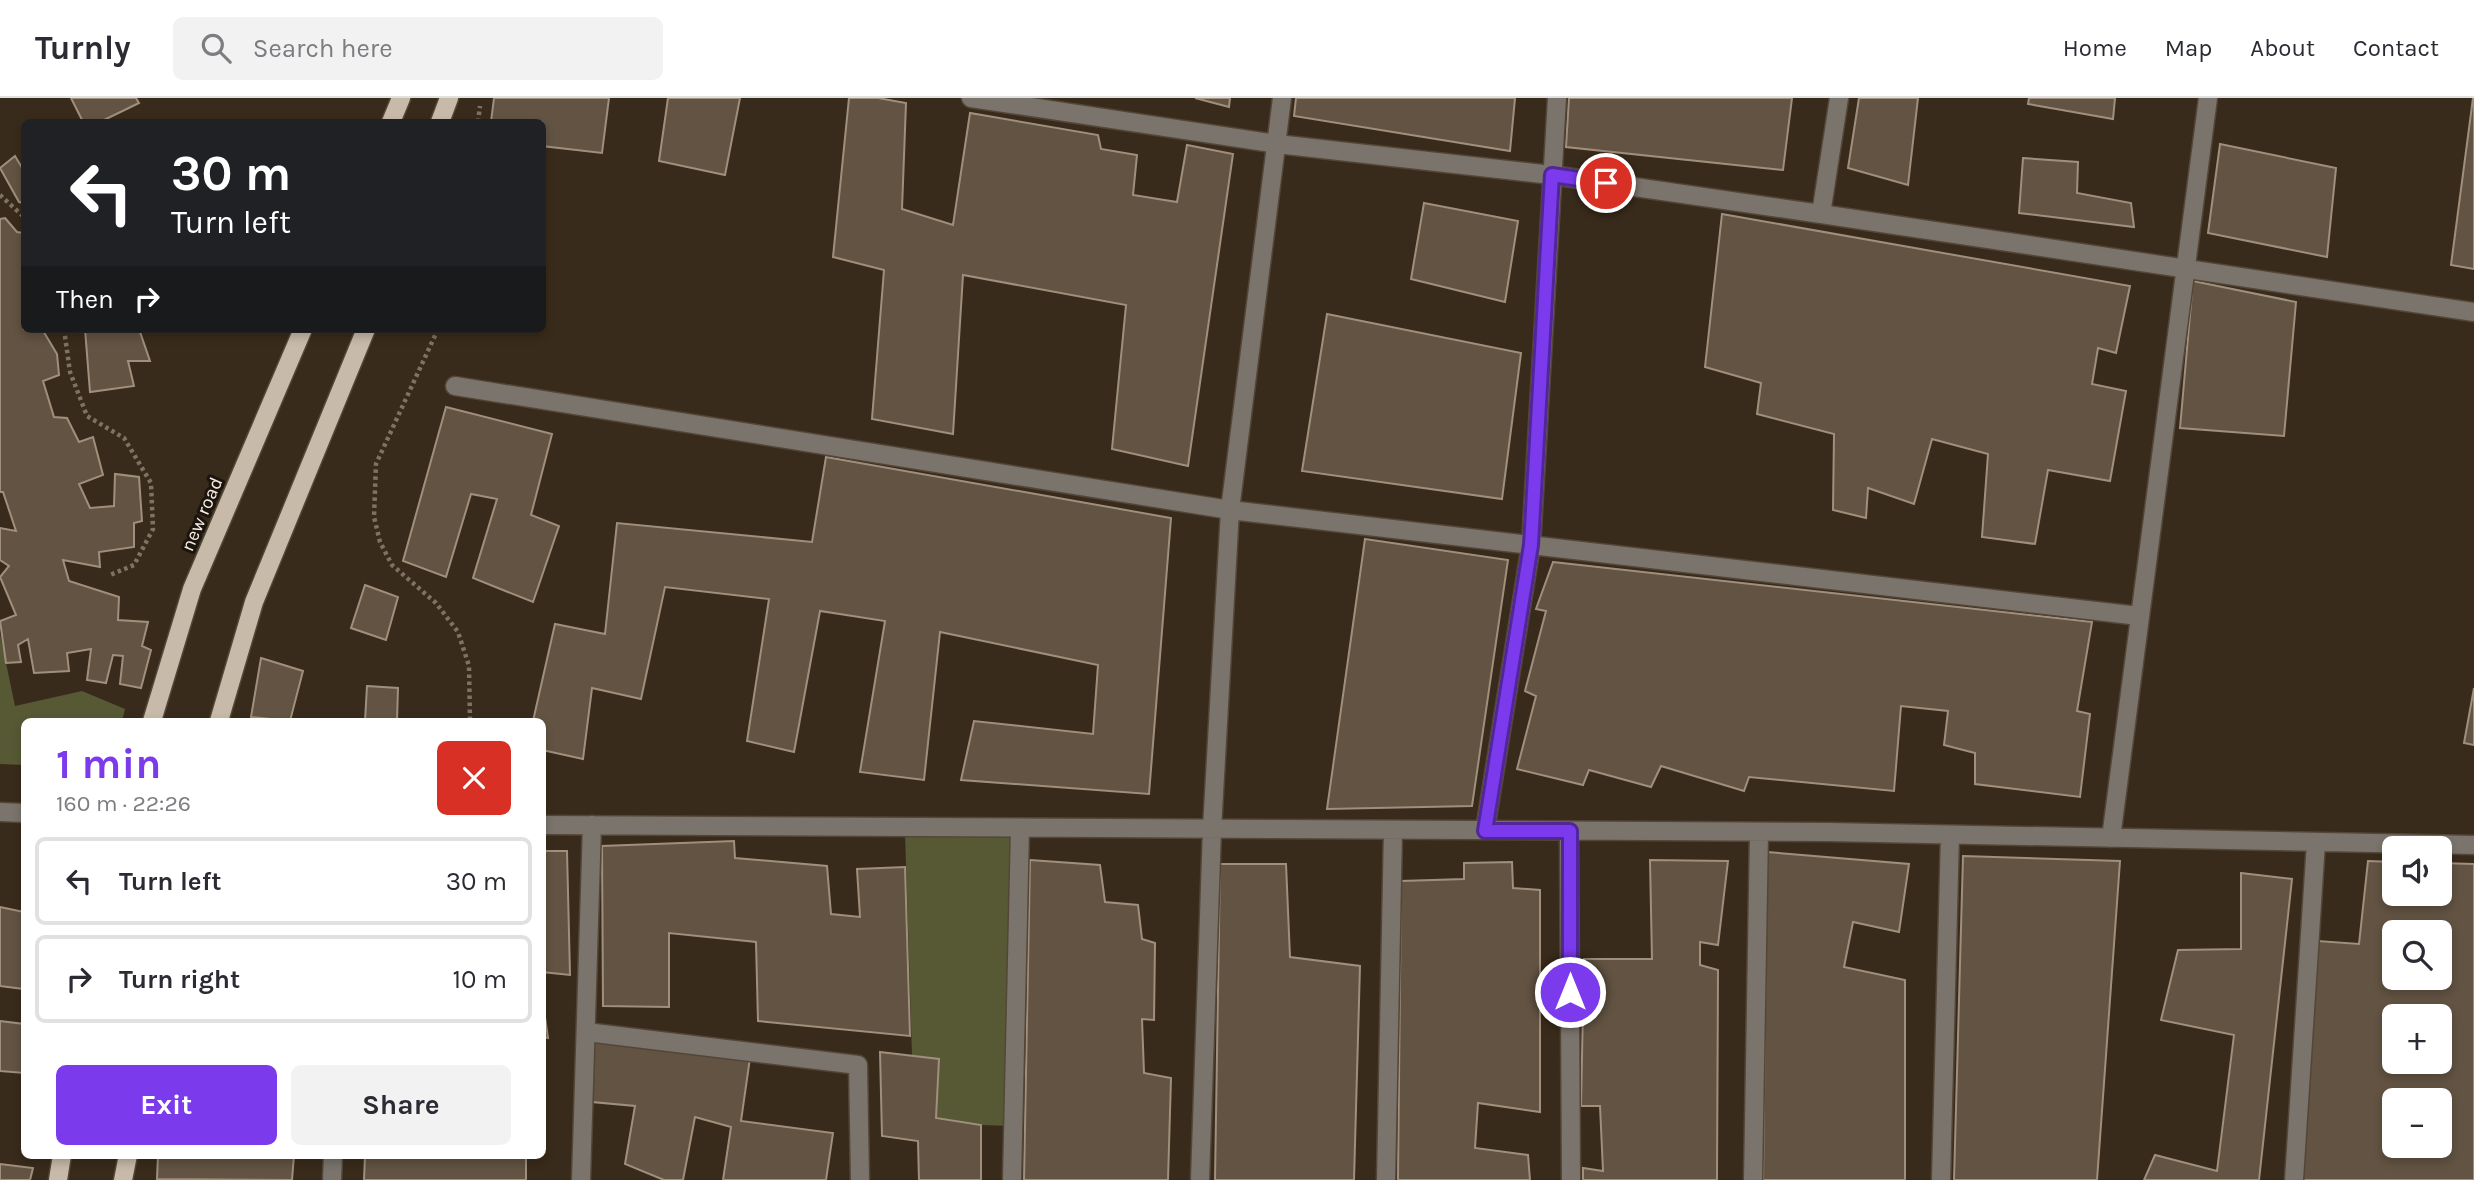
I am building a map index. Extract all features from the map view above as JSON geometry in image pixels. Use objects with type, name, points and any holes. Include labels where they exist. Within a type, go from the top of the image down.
[{"type":"main road","points":[[392,119],[401,98]]},
{"type":"main road","points":[[441,119],[449,98]]},
{"type":"main road","name":"new road","points":[[153,718],[192,589],[301,333]]},
{"type":"main road","points":[[220,718],[254,602],[364,333]]},
{"type":"main road","points":[[58,1180],[61,1159]]},
{"type":"main road","points":[[123,1180],[127,1159]]},
{"type":"street","points":[[971,98],[1277,144],[1552,175],[2474,312]]},
{"type":"street","points":[[1200,1180],[1212,829],[1230,510],[1282,98]]},
{"type":"street","points":[[1485,831],[1531,545],[1557,98]]},
{"type":"street","points":[[1821,214],[1839,98]]},
{"type":"street","points":[[2111,838],[2208,98]]},
{"type":"street","points":[[455,386],[1230,510],[2139,616]]},
{"type":"street","points":[[0,812],[21,813]]},
{"type":"street","points":[[546,825],[1759,832],[2474,845]]},
{"type":"street","points":[[581,1180],[592,825]]},
{"type":"street","points":[[1012,1180],[1020,828]]},
{"type":"street","points":[[1386,1180],[1393,830]]},
{"type":"street","points":[[1570,831],[1571,1180]]},
{"type":"street","points":[[1753,1180],[1759,832]]},
{"type":"street","points":[[1941,1180],[1950,835]]},
{"type":"street","points":[[2294,1180],[2316,842]]},
{"type":"street","points":[[586,1032],[858,1065],[860,1180]]},
{"type":"street","points":[[332,1180],[333,1159]]},
{"type":"path","points":[[0,195],[21,214]]},
{"type":"path","points":[[65,333],[70,372],[87,416],[124,438],[150,483],[153,529],[134,565],[110,575]]},
{"type":"path","points":[[436,333],[376,464],[374,517],[380,542],[392,565],[436,603],[458,632],[469,666],[470,718]]},
{"type":"green space","points":[[0,634],[15,706],[82,691],[125,709],[123,718],[21,718],[21,765],[0,764]]},
{"type":"green space","points":[[1020,828],[1013,1126],[981,1125],[936,1118],[938,1059],[912,1055],[905,833]]},
{"type":"building","points":[[71,98],[136,98],[139,103],[106,119],[82,119]]},
{"type":"building","points":[[494,98],[609,98],[602,153],[546,146],[546,119],[491,119]]},
{"type":"building","points":[[668,98],[740,98],[725,175],[659,161]]},
{"type":"building","points":[[849,98],[878,98],[906,103],[902,209],[953,225],[970,113],[1098,135],[1101,149],[1137,155],[1133,195],[1177,202],[1187,145],[1233,154],[1188,466],[1112,449],[1126,305],[963,275],[953,434],[872,419],[884,270],[833,257]]},
{"type":"building","points":[[1195,98],[1230,98],[1229,107]]},
{"type":"building","points":[[1296,98],[1515,98],[1510,151],[1294,116]]},
{"type":"building","points":[[1569,98],[1792,98],[1783,170],[1566,147]]},
{"type":"building","points":[[1859,98],[1918,98],[1908,185],[1848,168]]},
{"type":"building","points":[[2029,98],[2115,98],[2113,119],[2028,104]]},
{"type":"building","points":[[2474,98],[2474,269],[2451,265]]},
{"type":"building","points":[[2220,144],[2336,168],[2327,257],[2208,233]]},
{"type":"building","points":[[15,156],[21,166],[21,202],[19,202],[0,168]]},
{"type":"building","points":[[2023,158],[2078,162],[2077,193],[2131,203],[2134,227],[2019,213]]},
{"type":"building","points":[[1424,203],[1518,221],[1505,302],[1411,279]]},
{"type":"building","points":[[1722,214],[2130,286],[2116,353],[2098,348],[2092,384],[2126,391],[2110,481],[2048,470],[2035,544],[1982,537],[1988,454],[1932,439],[1914,504],[1868,488],[1866,518],[1833,510],[1834,434],[1757,414],[1761,383],[1705,367]]},
{"type":"building","points":[[5,218],[17,232],[21,233],[21,333],[44,333],[57,354],[59,375],[43,381],[54,417],[67,418],[79,442],[93,437],[103,475],[79,484],[90,508],[114,506],[115,474],[139,477],[142,521],[134,523],[134,547],[99,552],[100,567],[63,560],[69,581],[119,597],[118,620],[148,622],[142,646],[151,650],[141,688],[120,684],[123,656],[113,655],[106,683],[87,680],[91,649],[67,653],[69,671],[34,673],[28,639],[18,645],[21,662],[6,663],[0,621],[16,615],[0,577],[9,566],[0,560],[0,528],[16,531],[3,492],[0,492],[0,219]]},
{"type":"building","points":[[2193,281],[2296,302],[2284,436],[2180,428]]},
{"type":"building","points":[[1327,314],[1521,353],[1502,499],[1302,471]]},
{"type":"building","points":[[85,333],[140,333],[150,361],[128,361],[134,386],[90,392]]},
{"type":"building","points":[[446,407],[552,434],[531,515],[559,526],[533,602],[473,578],[497,499],[471,494],[446,577],[403,561]]},
{"type":"building","points":[[826,457],[1171,518],[1149,794],[961,780],[974,721],[1093,734],[1098,665],[940,632],[924,780],[860,772],[885,621],[820,611],[794,752],[747,741],[769,599],[665,587],[641,699],[592,688],[583,759],[546,751],[546,718],[534,718],[555,624],[605,634],[617,523],[812,542]]},
{"type":"building","points":[[1365,539],[1508,560],[1472,806],[1327,809]]},
{"type":"building","points":[[1553,562],[2092,622],[2077,711],[2090,714],[2080,797],[1975,784],[1975,753],[1944,745],[1948,711],[1901,706],[1894,791],[1749,777],[1744,791],[1661,766],[1651,787],[1589,770],[1583,785],[1517,769],[1536,696],[1525,691],[1546,611],[1536,609]]},
{"type":"building","points":[[365,585],[398,597],[386,640],[351,628]]},
{"type":"building","points":[[261,658],[303,671],[291,718],[251,717]]},
{"type":"building","points":[[367,686],[398,688],[397,718],[365,718]]},
{"type":"building","points":[[2474,688],[2474,745],[2464,743]]},
{"type":"building","points":[[734,841],[735,858],[827,866],[831,914],[860,917],[857,869],[905,867],[910,1036],[758,1021],[756,942],[669,933],[669,1007],[603,1006],[602,846]]},
{"type":"building","points":[[546,851],[567,851],[570,975],[546,972]]},
{"type":"building","points":[[1767,852],[1909,864],[1899,932],[1853,922],[1844,967],[1905,980],[1905,1180],[1763,1180]]},
{"type":"building","points":[[1963,856],[2120,861],[2097,1180],[1954,1180]]},
{"type":"building","points":[[1030,860],[1100,865],[1105,902],[1138,905],[1142,939],[1155,943],[1154,1020],[1142,1019],[1144,1073],[1171,1078],[1168,1180],[1024,1180]]},
{"type":"building","points":[[1650,860],[1728,861],[1718,945],[1700,942],[1700,965],[1718,970],[1717,1180],[1583,1180],[1583,1168],[1603,1171],[1600,1106],[1581,1106],[1584,959],[1652,959]]},
{"type":"building","points":[[2368,861],[2382,862],[2382,906],[2452,906],[2452,863],[2474,864],[2474,1180],[2302,1180],[2318,941],[2359,944]]},
{"type":"building","points":[[1512,862],[1513,888],[1540,890],[1540,1112],[1478,1103],[1475,1148],[1528,1155],[1530,1180],[1398,1180],[1401,881],[1464,879],[1464,863]]},
{"type":"building","points":[[1220,864],[1286,864],[1290,957],[1360,966],[1354,1180],[1215,1180]]},
{"type":"building","points":[[2241,873],[2292,879],[2259,1180],[2144,1180],[2155,1155],[2217,1171],[2234,1035],[2161,1020],[2178,950],[2241,949]]},
{"type":"building","points":[[0,907],[21,911],[21,989],[0,986]]},
{"type":"building","points":[[0,1021],[21,1024],[21,1073],[0,1071]]},
{"type":"building","points":[[594,1042],[750,1058],[741,1121],[833,1133],[826,1180],[723,1180],[731,1127],[695,1117],[683,1180],[664,1180],[625,1164],[635,1106],[592,1102]]},
{"type":"building","points":[[880,1052],[939,1059],[936,1118],[981,1125],[981,1180],[919,1180],[918,1141],[882,1136]]},
{"type":"building","points":[[158,1159],[294,1159],[292,1180],[157,1179]]},
{"type":"building","points":[[365,1159],[526,1159],[526,1180],[364,1180]]},
{"type":"building","points":[[0,1164],[33,1168],[30,1180],[0,1180]]},
{"type":"route","points":[[1570,992],[1570,831],[1485,831],[1531,545],[1552,175],[1606,183]]}]
